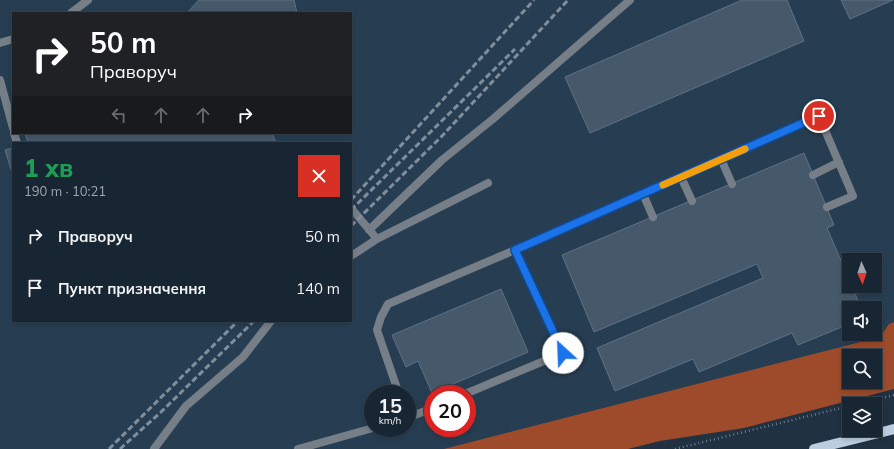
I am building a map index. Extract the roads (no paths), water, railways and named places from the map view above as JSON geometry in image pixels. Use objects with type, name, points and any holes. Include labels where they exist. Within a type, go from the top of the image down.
[{"type":"main road","points":[[814,449],[894,429]]},
{"type":"lane","points":[[72,12],[88,0]]},
{"type":"lane","points":[[369,230],[442,160],[498,114],[630,0]]},
{"type":"lane","points":[[0,43],[12,39]]},
{"type":"lane","points":[[0,80],[12,124]]},
{"type":"lane","points":[[396,385],[377,330],[381,317],[388,304],[515,250],[819,116],[853,196],[826,207]]},
{"type":"lane","points":[[721,159],[732,184]]},
{"type":"lane","points":[[813,175],[839,162]]},
{"type":"lane","points":[[681,177],[692,200]]},
{"type":"lane","points":[[352,255],[377,240],[488,183]]},
{"type":"lane","points":[[643,194],[652,217]]},
{"type":"lane","points":[[352,209],[377,240]]},
{"type":"lane","points":[[476,389],[563,353],[515,250]]},
{"type":"lane","points":[[154,449],[186,406],[243,356],[270,322]]},
{"type":"lane","points":[[298,449],[364,431]]},
{"type":"railway","points":[[352,199],[534,0]]},
{"type":"railway","points":[[352,225],[443,135],[568,0]]},
{"type":"railway","points":[[352,209],[515,49]]},
{"type":"railway","points":[[109,449],[237,322]]},
{"type":"railway","points":[[120,449],[161,412],[253,322]]}]
